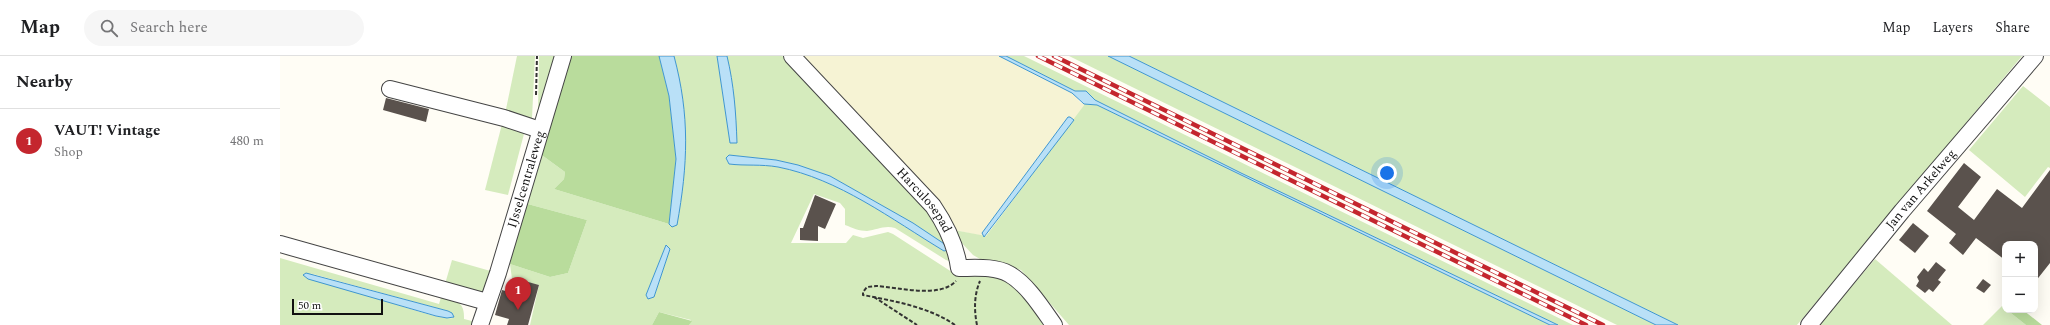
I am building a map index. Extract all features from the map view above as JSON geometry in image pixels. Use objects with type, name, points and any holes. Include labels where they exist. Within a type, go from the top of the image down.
[{"type":"street","name":"IJsselcentraleweg","points":[[480,325],[498,273],[563,56]]},
{"type":"street","name":"Harculosepad","points":[[792,56],[933,206],[944,222],[957,252],[959,268]]},
{"type":"street","name":"Jan van Arkelweg","points":[[1809,325],[1902,212],[2035,56]]},
{"type":"street","points":[[390,89],[504,118],[540,130]]},
{"type":"street","points":[[280,244],[488,302]]},
{"type":"street","points":[[959,268],[985,269],[1004,272],[1014,277],[1038,303],[1054,325]]},
{"type":"path","points":[[536,96],[537,56]]},
{"type":"path","points":[[955,325],[931,313],[886,299],[863,295],[863,292],[867,287],[886,286],[921,290],[946,287],[955,281],[959,268]]},
{"type":"path","points":[[977,325],[975,312],[976,291],[985,269]]},
{"type":"path","points":[[873,297],[917,325]]},
{"type":"shaded area","points":[[799,56],[999,56],[1072,93],[1081,103],[1086,104],[1074,120],[1068,117],[982,233],[983,236],[954,230]]},
{"type":"green space","points":[[517,56],[535,56],[532,118],[527,120],[505,114]]},
{"type":"green space","points":[[539,56],[555,56],[538,110]]},
{"type":"green space","points":[[569,56],[659,56],[669,96],[676,159],[669,224],[554,189],[564,179],[565,172],[539,153]]},
{"type":"green space","points":[[674,56],[717,56],[730,143],[737,142],[733,87],[727,56],[782,56],[794,62],[927,203],[945,230],[955,257],[952,262],[946,260],[895,228],[884,227],[864,231],[845,225],[845,209],[840,203],[814,194],[791,243],[846,243],[853,235],[863,238],[888,232],[955,274],[996,273],[1010,279],[1025,292],[1050,325],[689,325],[691,320],[659,312],[652,325],[530,325],[539,285],[512,279],[510,264],[550,277],[568,273],[587,220],[524,203],[539,153],[565,172],[564,179],[554,189],[669,224],[672,227],[677,224],[681,202],[686,140],[683,99]],"holes":[[[729,155],[776,160],[798,165],[830,176],[913,223],[943,243],[948,250],[944,251],[843,190],[800,173],[778,167],[729,164],[726,158]],[[666,245],[670,249],[654,297],[648,299],[646,295]]]},
{"type":"green space","points":[[1006,56],[1024,56],[1573,325],[1558,325],[1241,173],[1095,100],[1084,92],[1075,91]]},
{"type":"green space","points":[[1069,56],[1108,56],[1656,325],[1617,325]]},
{"type":"green space","points":[[1129,56],[2022,56],[1797,325],[1678,325]]},
{"type":"green space","points":[[2023,86],[2050,107],[2050,168],[2048,167],[2025,197],[1969,150]]},
{"type":"green space","points":[[1085,104],[1097,105],[1550,325],[1069,325],[1021,270],[980,259],[973,255],[959,240],[954,230],[986,236]]},
{"type":"green space","points":[[502,124],[525,130],[508,195],[485,190]]},
{"type":"green space","points":[[524,203],[587,220],[568,273],[550,277],[510,264]]},
{"type":"green space","points":[[280,258],[439,304],[442,294],[459,302],[463,309],[464,319],[472,321],[471,325],[280,325]],"holes":[[[309,273],[448,311],[453,318],[443,318],[406,308]]]},
{"type":"green space","points":[[1875,259],[1952,325],[1819,325]]},
{"type":"green space","points":[[452,260],[494,272],[484,292],[481,293],[445,284]]},
{"type":"green space","points":[[2002,306],[2002,313],[2011,313],[2026,325],[1983,325]]},
{"type":"green space","points":[[659,312],[692,321],[689,325],[652,325]]},
{"type":"green space","points":[[2011,313],[2027,313],[2042,325],[2026,325]]},
{"type":"water","points":[[659,56],[674,56],[683,99],[685,120],[685,161],[681,203],[677,225],[672,227],[669,224],[676,159],[669,96]]},
{"type":"water","points":[[717,56],[727,56],[734,99],[737,143],[730,143]]},
{"type":"water","points":[[999,56],[1006,56],[1075,91],[1086,91],[1095,100],[1241,173],[1558,325],[1550,325],[1097,105],[1084,104],[1072,93]]},
{"type":"water","points":[[1108,56],[1129,56],[1678,325],[1656,325]]},
{"type":"water","points":[[1068,117],[1074,120],[984,237],[982,233]]},
{"type":"water","points":[[729,155],[776,160],[798,165],[830,176],[913,223],[943,243],[948,250],[944,251],[843,190],[800,173],[778,167],[729,164],[726,158]]},
{"type":"water","points":[[666,245],[670,249],[654,297],[648,299],[646,295]]},
{"type":"water","points":[[306,273],[448,311],[452,313],[454,317],[447,318],[436,316],[308,279],[303,275]]},
{"type":"building","points":[[386,98],[429,109],[426,122],[383,110]]},
{"type":"building","points":[[1964,163],[1981,177],[1958,207],[1974,220],[1997,189],[2022,208],[2050,170],[2050,263],[2038,278],[2038,241],[2002,241],[2002,258],[1976,238],[1963,255],[1949,243],[1956,234],[1927,211]]},
{"type":"building","points":[[815,195],[836,204],[825,229],[818,226],[818,241],[800,240],[800,228],[803,228]]},
{"type":"building","points":[[1913,223],[1929,236],[1915,253],[1899,240]]},
{"type":"building","points":[[1936,262],[1946,270],[1938,280],[1941,282],[1933,292],[1929,289],[1925,293],[1916,286],[1919,281],[1917,277],[1924,268],[1928,272]]},
{"type":"building","points":[[1983,279],[1991,285],[1984,293],[1976,288]]},
{"type":"building","points":[[521,280],[539,285],[528,325],[507,325],[509,319],[495,315],[502,290],[516,294]]},
{"type":"railway","points":[[1038,56],[1586,325]]},
{"type":"railway","points":[[1054,56],[1603,325]]},
{"type":"place","name":"VAUT! Vintage","points":[[518,310]]}]
